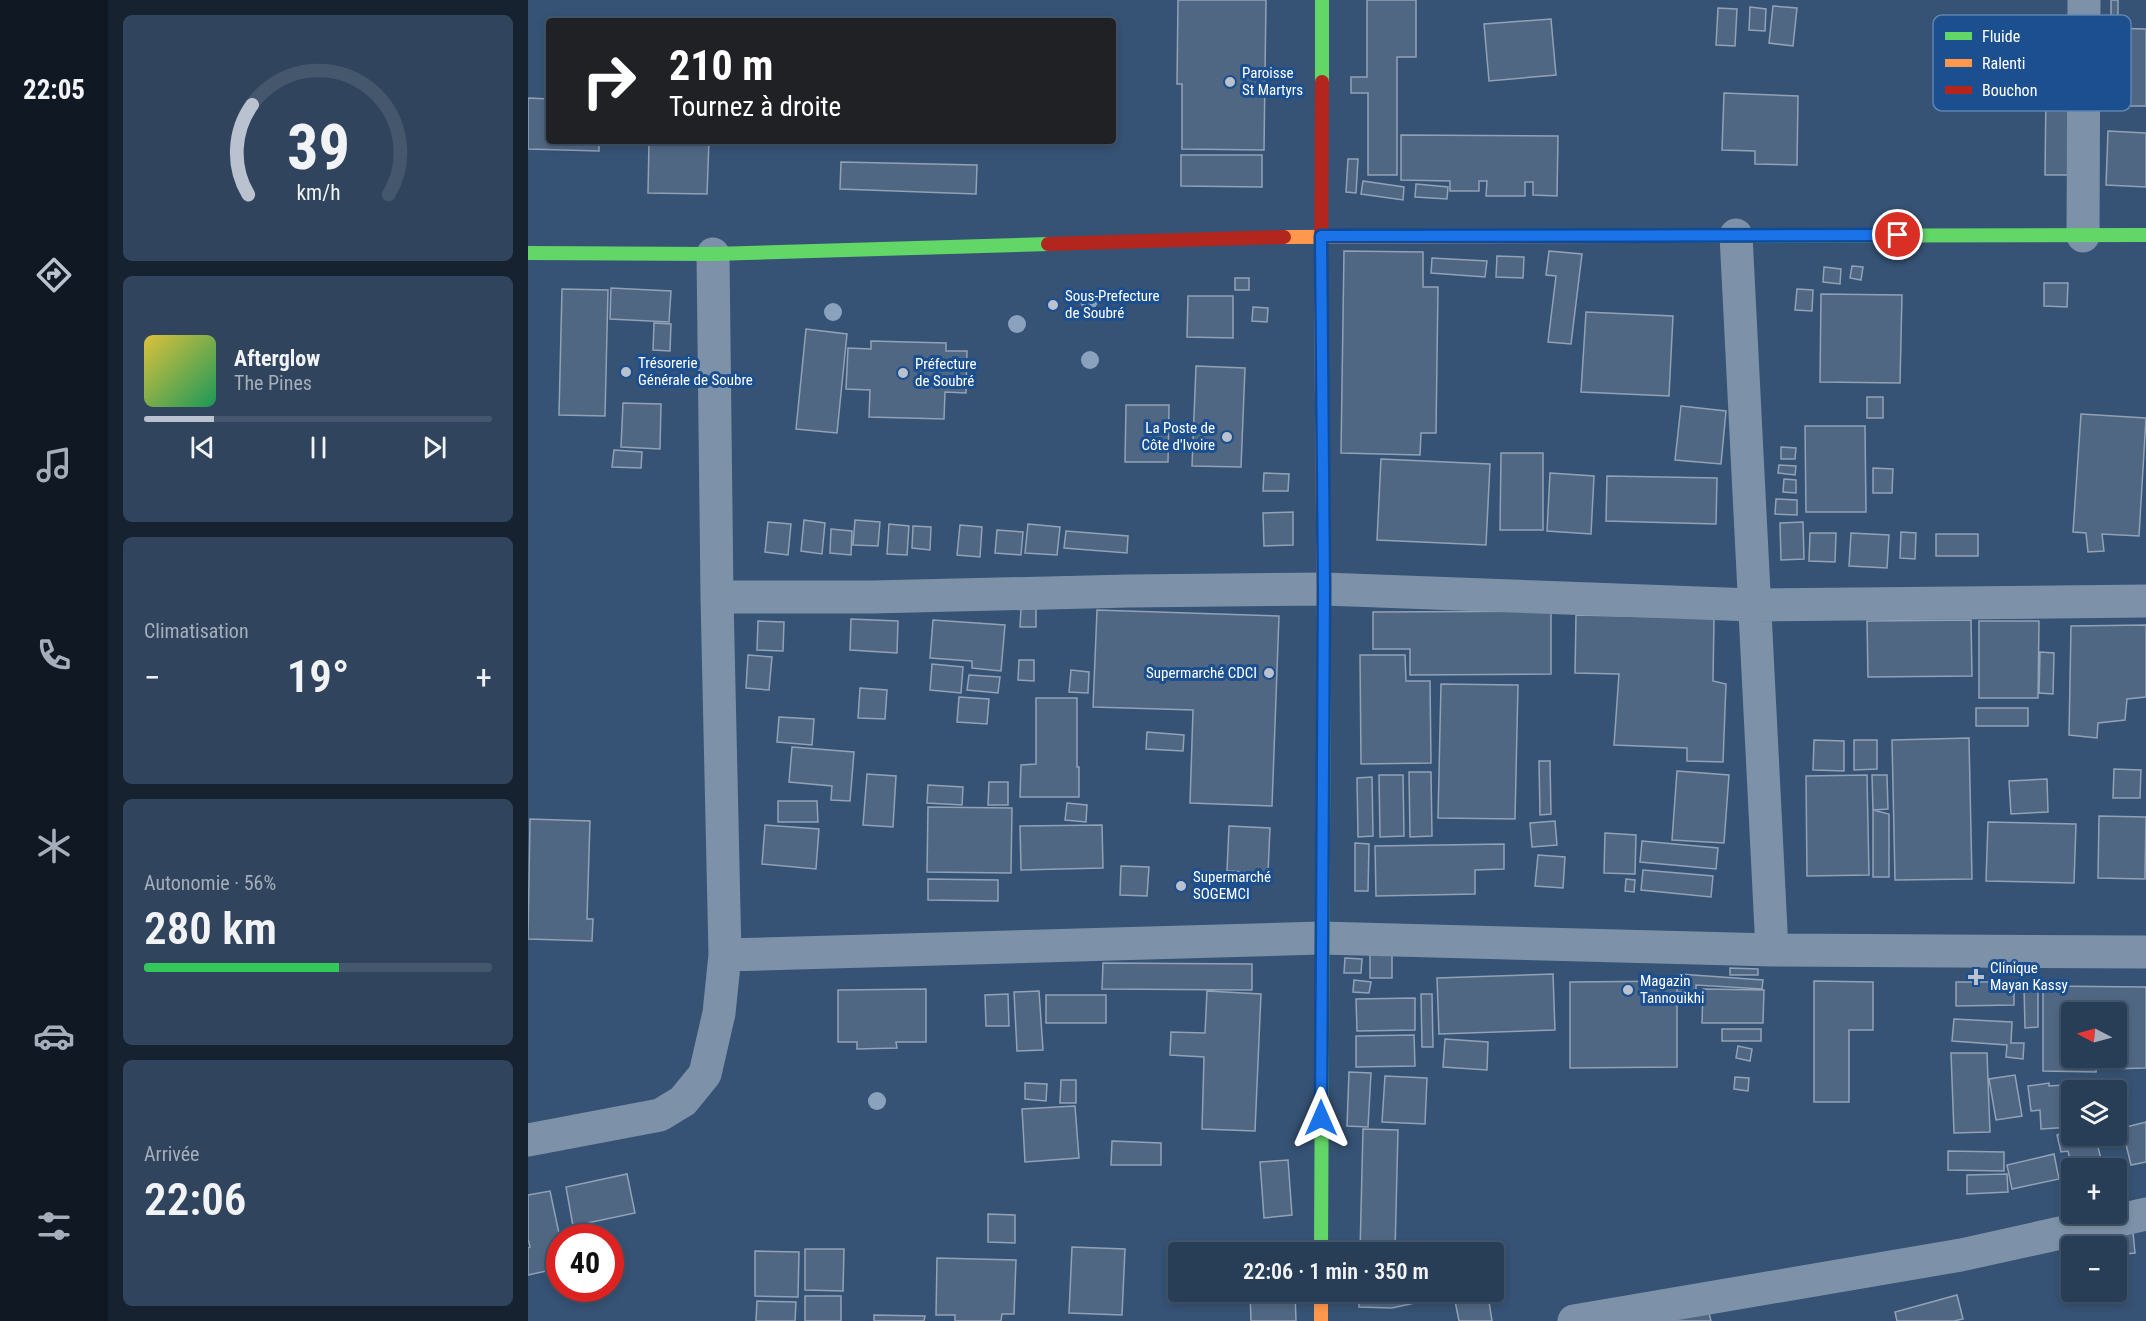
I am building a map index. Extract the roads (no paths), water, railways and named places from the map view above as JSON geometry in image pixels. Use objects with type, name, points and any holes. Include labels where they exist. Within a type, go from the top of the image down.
[{"type":"street","points":[[1321,1242],[1324,589],[1321,236],[1322,0]]},
{"type":"street","points":[[2084,0],[2084,15]]},
{"type":"street","points":[[2083,236],[2084,111]]},
{"type":"street","points":[[1736,235],[1772,950]]},
{"type":"street","points":[[528,253],[713,254],[1321,236],[2146,236]]},
{"type":"street","points":[[528,1140],[660,1115],[683,1101],[705,1074],[719,1013],[725,955],[717,597],[713,254]]},
{"type":"street","points":[[717,597],[872,597],[1324,589],[1753,605],[2146,601]]},
{"type":"street","points":[[725,955],[1321,938],[1772,950],[2146,952]]},
{"type":"street","points":[[1574,1321],[1961,1255],[2146,1214]]},
{"type":"street","points":[[1321,1302],[1321,1321]]},
{"type":"place","name":"Paroisse St Martyrs","points":[[1230,82]]},
{"type":"place","name":"Sous-Prefecture de Soubré","points":[[1053,305]]},
{"type":"place","name":"Trésorerie Générale de Soubre","points":[[626,372]]},
{"type":"place","name":"Préfecture de Soubré","points":[[903,373]]},
{"type":"place","name":"La Poste de Côte d'Ivoire","points":[[1227,437]]},
{"type":"place","name":"Supermarché CDCI","points":[[1269,673]]},
{"type":"place","name":"Supermarché SOGEMCI","points":[[1181,886]]},
{"type":"place","name":"Clinique Mayan Kassy","points":[[1976,977]]},
{"type":"place","name":"Magazin Tannouikhi","points":[[1628,990]]}]
